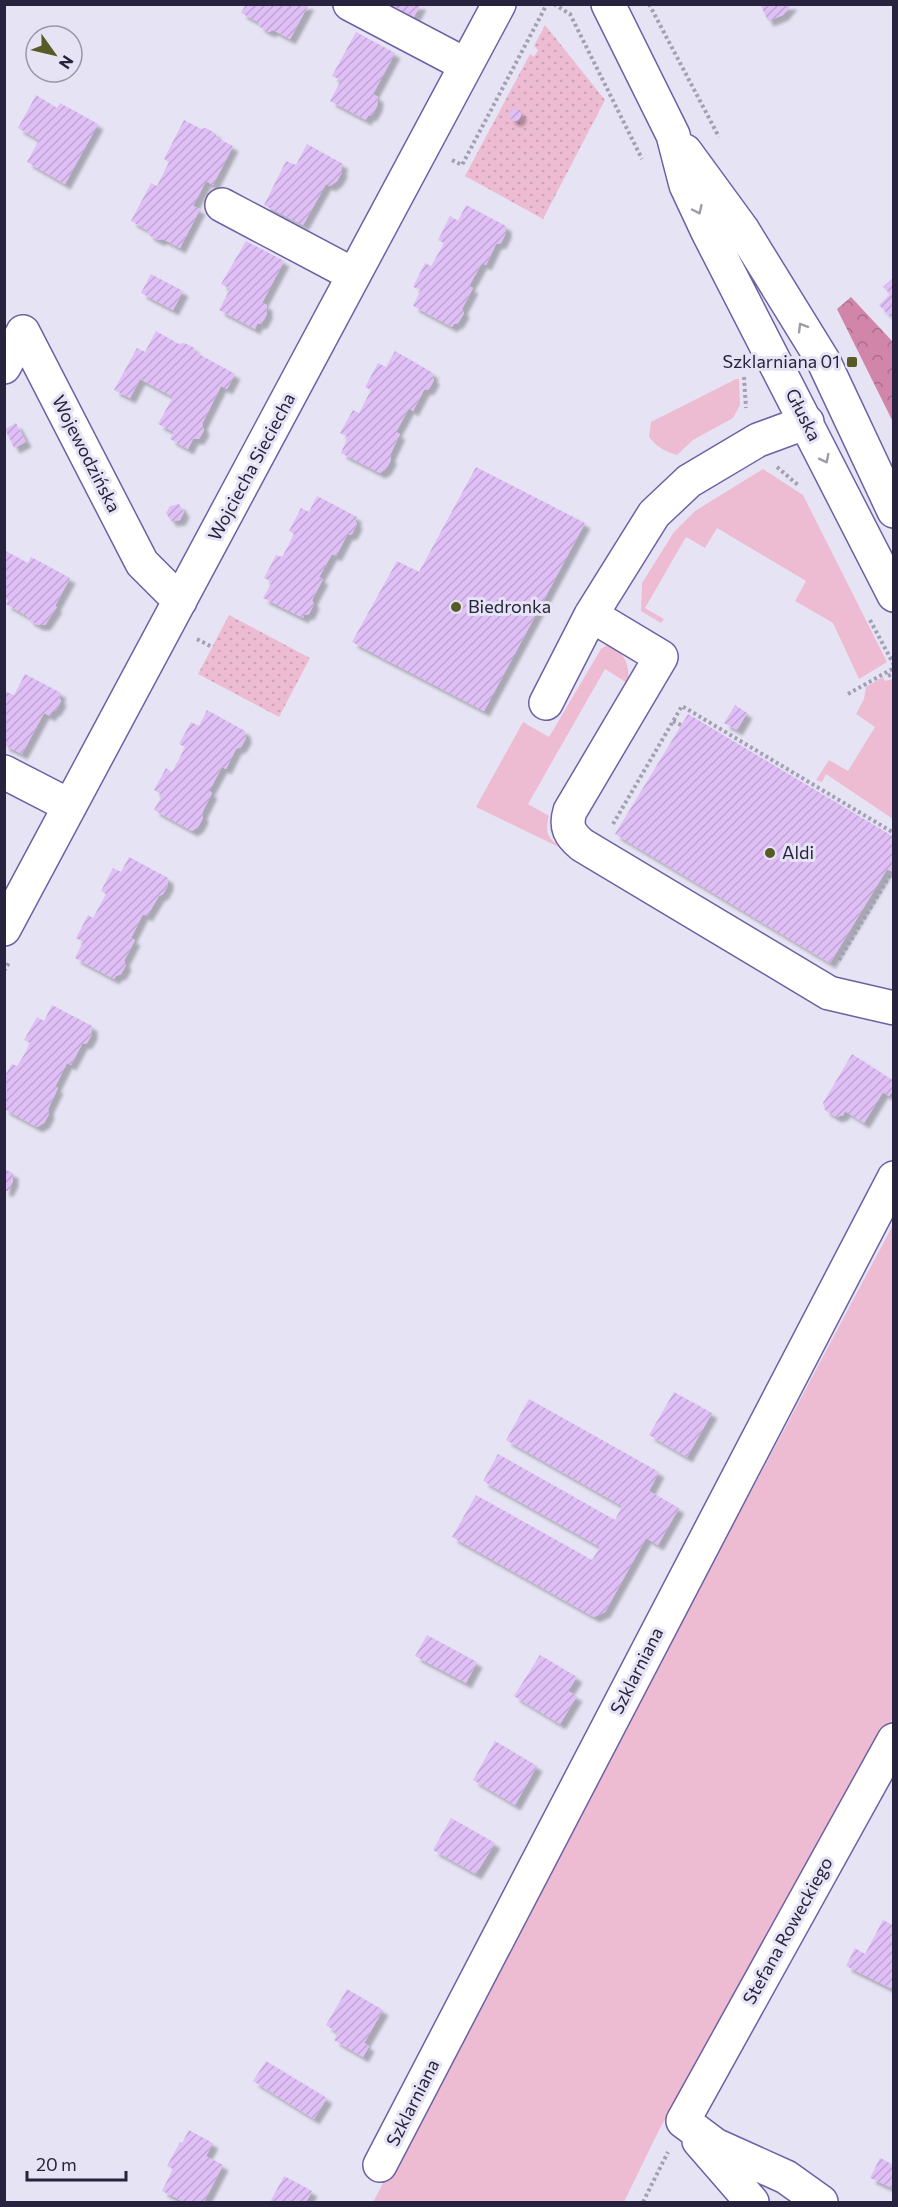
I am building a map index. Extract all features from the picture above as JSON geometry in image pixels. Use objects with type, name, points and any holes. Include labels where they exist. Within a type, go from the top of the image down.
[{"type":"street","points":[[350,4],[466,65]]},
{"type":"street","name":"Wojciecha Sieciecha","points":[[4,929],[499,4]]},
{"type":"street","name":"Głuska","points":[[608,4],[673,135],[687,185],[708,232],[894,595]]},
{"type":"street","name":"Głuska","points":[[673,135],[706,177],[742,230],[824,362],[894,511]]},
{"type":"street","points":[[222,205],[354,275]]},
{"type":"street","name":"Wojewodzińska","points":[[4,367],[23,332],[142,563],[180,601]]},
{"type":"street","points":[[546,703],[591,615],[654,514],[689,481],[758,440],[807,422]]},
{"type":"street","points":[[591,615],[661,657],[570,811],[567,820],[568,829],[573,838],[830,993],[894,1008]]},
{"type":"street","points":[[4,772],[70,806]]},
{"type":"street","name":"Szklarniana","points":[[380,2165],[894,1178]]},
{"type":"street","name":"Stefana Roweckiego","points":[[683,2121],[894,1740]]},
{"type":"street","points":[[683,2121],[752,2202]]},
{"type":"street","points":[[683,2121],[716,2145],[786,2177],[820,2202]]},
{"type":"path","points":[[848,694],[894,668]]},
{"type":"path","points":[[888,676],[894,673]]},
{"type":"path","points":[[612,825],[682,706],[696,717],[894,833]]},
{"type":"path","points":[[673,721],[681,725]]},
{"type":"path","points":[[838,961],[892,872]]},
{"type":"path","points":[[643,2202],[683,2121]]},
{"type":"shaded area","points":[[545,25],[605,100],[543,219],[465,176],[530,54],[534,57],[538,50],[534,46]]},
{"type":"shaded area","points":[[739,379],[740,405],[733,418],[693,440],[677,455],[661,448],[649,437],[651,422]]},
{"type":"shaded area","points":[[763,469],[803,495],[887,662],[859,679],[833,623],[795,601],[806,581],[717,528],[705,548],[686,537],[645,608],[664,619],[661,623],[641,611],[642,583],[674,532],[695,511]]},
{"type":"shaded area","points":[[229,615],[310,658],[279,717],[198,674]]},
{"type":"shaded area","points":[[607,645],[618,650],[625,660],[628,671],[627,683],[605,669],[528,804],[549,816],[547,829],[550,837],[567,851],[476,807],[523,722],[549,737],[601,649]]},
{"type":"shaded area","points":[[883,677],[885,681],[893,679],[893,819],[826,774],[822,782],[816,780],[829,760],[848,771],[875,727],[856,714],[864,699],[866,687]]},
{"type":"shaded area","points":[[893,1225],[893,1718],[659,2130],[624,2202],[373,2202]]},
{"type":"green space","points":[[851,297],[893,342],[893,422],[837,309]]},
{"type":"building","points":[[246,4],[309,4],[290,39],[273,30],[269,32],[260,27],[258,22],[241,13]]},
{"type":"building","points":[[389,4],[421,4],[414,17]]},
{"type":"building","points":[[760,4],[792,4],[783,15],[768,21]]},
{"type":"building","points":[[356,32],[395,53],[373,94],[378,97],[377,106],[366,120],[330,101],[341,80],[332,76]]},
{"type":"building","points":[[36,95],[57,108],[60,103],[98,124],[65,184],[27,162],[39,140],[18,128]]},
{"type":"building","points":[[517,109],[520,110],[520,120],[513,121],[510,120],[509,113],[510,110]]},
{"type":"building","points":[[184,120],[201,129],[206,128],[215,133],[217,138],[233,146],[213,185],[206,181],[193,206],[200,209],[180,248],[163,239],[158,240],[149,235],[147,230],[131,221],[151,183],[157,186],[169,162],[164,159]]},
{"type":"building","points":[[307,144],[343,164],[337,181],[330,186],[326,184],[303,225],[264,205],[286,161],[296,165]]},
{"type":"building","points":[[466,205],[506,226],[506,233],[501,243],[496,244],[486,265],[482,263],[469,286],[473,288],[462,309],[464,313],[458,323],[452,327],[413,306],[421,290],[413,287],[425,263],[431,266],[444,243],[438,240],[450,216],[458,221]]},
{"type":"building","points":[[246,241],[284,261],[262,303],[267,305],[267,314],[255,329],[219,310],[230,289],[221,284]]},
{"type":"building","points":[[151,274],[183,291],[173,310],[141,293]]},
{"type":"building","points":[[894,277],[894,320],[879,305],[890,294],[883,287]]},
{"type":"building","points":[[156,331],[179,344],[184,343],[193,347],[195,352],[235,374],[227,389],[221,386],[202,424],[204,430],[199,439],[193,439],[188,449],[170,439],[174,432],[158,424],[173,397],[140,379],[130,398],[114,390],[137,348],[145,352]]},
{"type":"building","points":[[395,351],[433,373],[434,380],[429,389],[424,390],[413,411],[409,408],[396,432],[400,434],[390,455],[391,460],[386,469],[380,473],[341,453],[348,437],[340,433],[353,410],[359,413],[371,390],[365,387],[378,363],[386,367]]},
{"type":"building","points":[[16,423],[26,442],[14,448],[5,429]]},
{"type":"building","name":"Biedronka","points":[[476,467],[585,523],[484,711],[352,642],[397,561],[419,572]]},
{"type":"building","points":[[317,496],[357,517],[355,520],[357,524],[352,534],[347,535],[336,556],[332,554],[319,577],[323,579],[312,600],[314,604],[309,614],[304,615],[303,618],[263,598],[272,582],[264,578],[276,555],[282,557],[288,546],[294,534],[289,531],[301,508],[309,512]]},
{"type":"building","points":[[179,504],[184,512],[180,520],[171,521],[166,513],[170,506]]},
{"type":"building","points":[[4,550],[28,563],[31,557],[70,578],[55,606],[57,607],[45,625],[38,625],[6,604],[8,600],[4,598]]},
{"type":"building","points":[[25,674],[61,693],[59,697],[61,701],[50,716],[44,713],[22,754],[4,745],[4,691],[14,695]]},
{"type":"building","points":[[735,705],[747,713],[737,730],[724,723]]},
{"type":"building","points":[[207,710],[245,731],[246,738],[241,747],[236,749],[226,769],[222,767],[209,791],[212,793],[202,813],[203,818],[198,827],[192,831],[154,810],[162,795],[154,790],[166,768],[172,772],[185,747],[179,744],[191,722],[199,726]]},
{"type":"building","name":"Aldi","points":[[688,714],[894,837],[894,873],[887,869],[830,963],[615,834]]},
{"type":"building","points":[[129,857],[168,878],[168,885],[147,916],[143,914],[131,938],[135,940],[124,961],[126,965],[121,974],[114,979],[75,958],[83,942],[76,938],[88,915],[93,918],[106,894],[101,891],[113,868],[121,872]]},
{"type":"building","points":[[52,1005],[92,1026],[92,1034],[87,1043],[82,1044],[71,1065],[67,1063],[55,1087],[58,1088],[48,1109],[49,1114],[44,1123],[37,1127],[4,1109],[4,1096],[7,1091],[4,1089],[4,1077],[12,1064],[17,1066],[24,1055],[30,1043],[24,1040],[37,1017],[44,1021]]},
{"type":"building","points":[[852,1054],[894,1081],[894,1089],[889,1096],[883,1092],[864,1123],[845,1111],[843,1115],[836,1117],[825,1110],[823,1103]]},
{"type":"building","points":[[4,1169],[13,1173],[13,1181],[8,1191],[4,1191]]},
{"type":"building","points":[[674,1392],[712,1413],[687,1457],[649,1435]]},
{"type":"building","points":[[529,1399],[659,1472],[649,1491],[679,1508],[658,1545],[646,1538],[605,1612],[594,1617],[452,1537],[476,1495],[592,1560],[600,1547],[483,1481],[498,1454],[615,1520],[622,1506],[506,1440]]},
{"type":"building","points":[[427,1635],[477,1662],[466,1683],[415,1656]]},
{"type":"building","points":[[540,1655],[577,1677],[568,1691],[577,1696],[560,1724],[514,1696]]},
{"type":"building","points":[[495,1741],[537,1766],[515,1805],[473,1780]]},
{"type":"building","points":[[451,1818],[495,1843],[476,1874],[433,1850]]},
{"type":"building","points":[[883,1920],[894,1926],[894,1990],[846,1966],[855,1948],[865,1954]]},
{"type":"building","points":[[347,1989],[383,2010],[364,2043],[369,2046],[363,2057],[334,2040],[338,2033],[326,2025]]},
{"type":"building","points":[[266,2061],[327,2098],[314,2119],[253,2081]]},
{"type":"building","points":[[189,2130],[213,2143],[206,2156],[223,2165],[204,2202],[184,2202],[162,2191],[173,2169],[167,2166]]},
{"type":"building","points":[[880,2158],[894,2165],[894,2189],[870,2178]]},
{"type":"building","points":[[284,2176],[312,2191],[306,2202],[270,2202]]},
{"type":"place","name":"Szklarniana 01","points":[[852,362]]},
{"type":"place","name":"Biedronka","points":[[456,607]]},
{"type":"place","name":"Aldi","points":[[770,853]]}]
